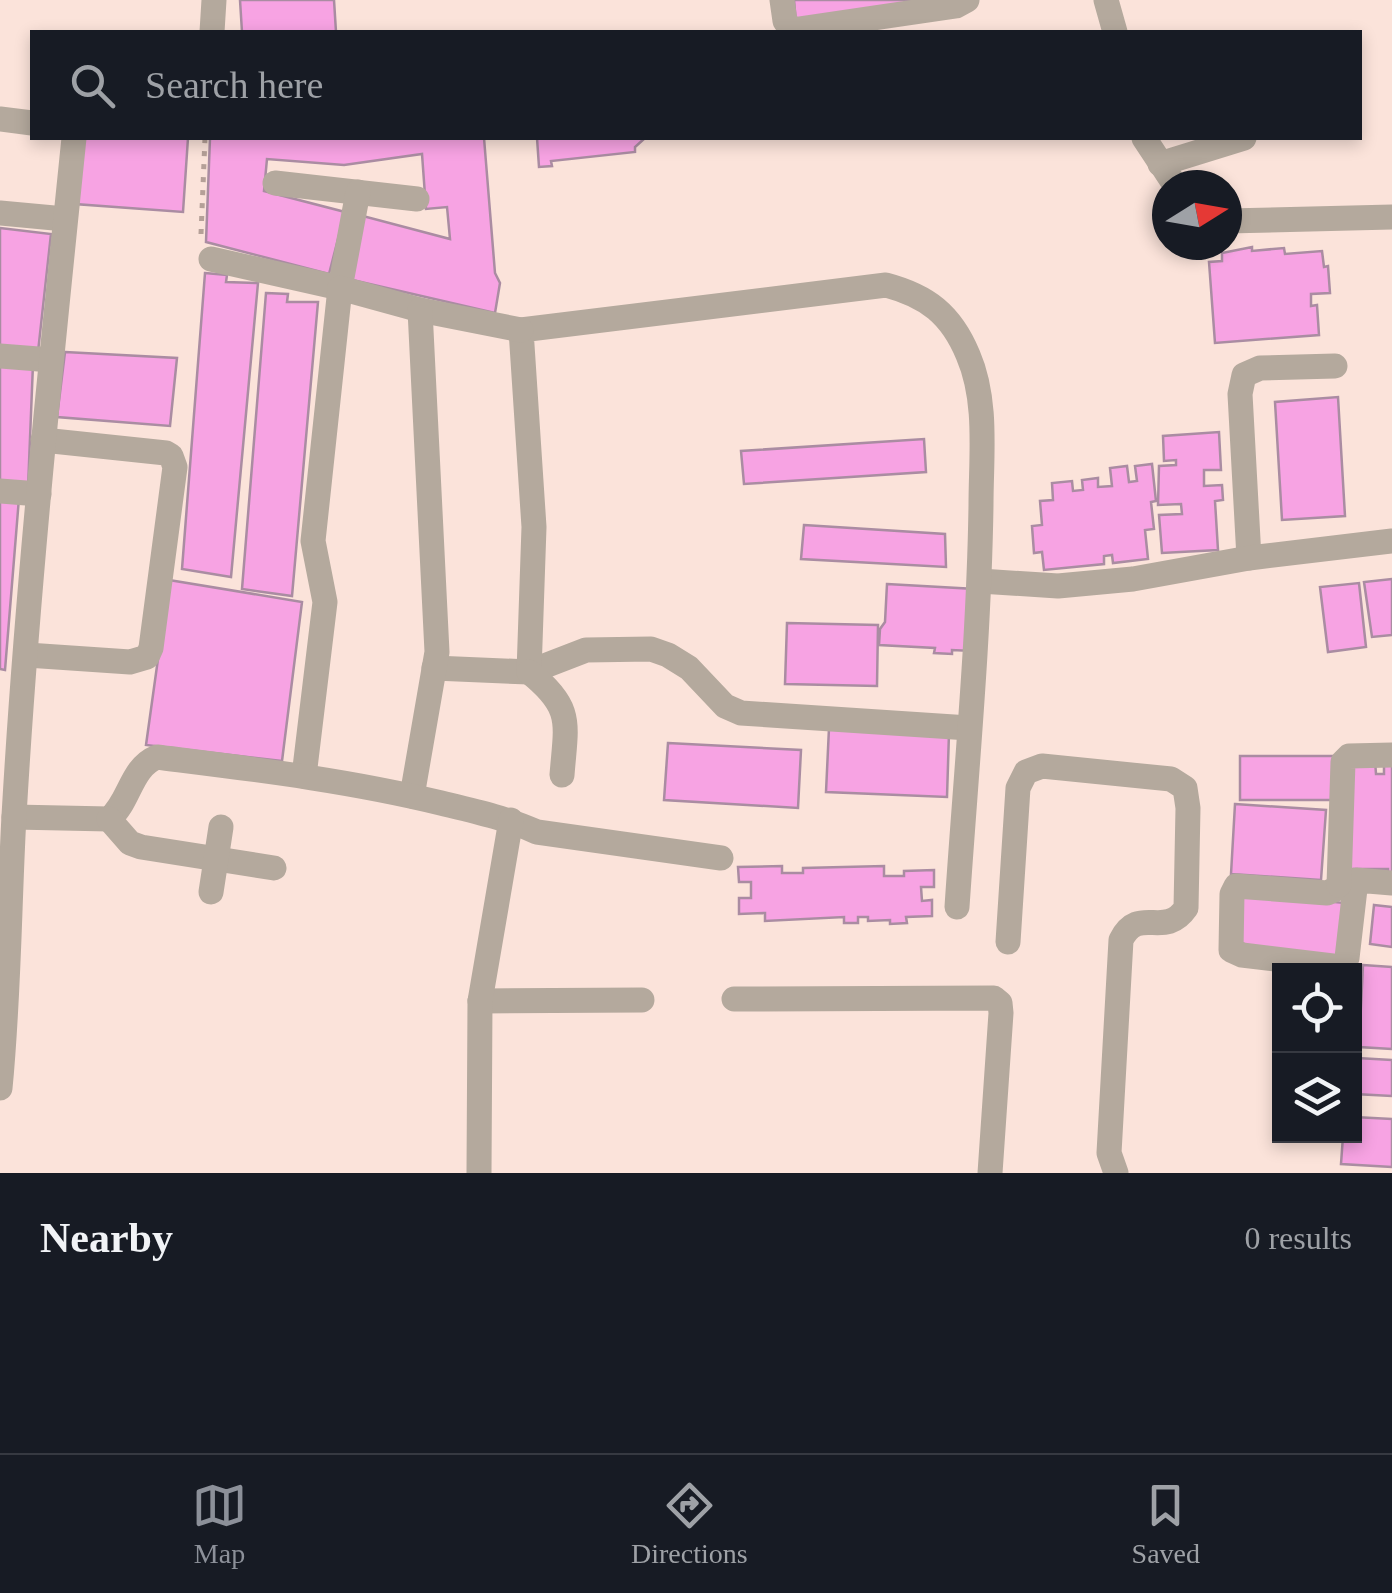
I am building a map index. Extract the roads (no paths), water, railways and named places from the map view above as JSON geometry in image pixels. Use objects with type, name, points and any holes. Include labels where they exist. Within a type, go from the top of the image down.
[{"type":"street","points":[[212,30],[214,0]]},
{"type":"street","points":[[782,0],[787,26],[800,30],[956,6],[967,0]]},
{"type":"street","points":[[1106,0],[1114,30]]},
{"type":"street","points":[[0,119],[30,123]]},
{"type":"street","points":[[0,1088],[7,1013],[9,830],[17,672],[74,140]]},
{"type":"street","points":[[1145,140],[1165,170]]},
{"type":"street","points":[[1178,170],[1240,140]]},
{"type":"street","points":[[275,183],[417,199]]},
{"type":"street","points":[[304,776],[325,602],[314,541],[340,288],[358,192]]},
{"type":"street","points":[[0,214],[65,225]]},
{"type":"street","points":[[1242,221],[1392,216]]},
{"type":"street","points":[[0,223],[65,225]]},
{"type":"street","points":[[211,259],[420,310],[521,330],[886,286],[918,294],[948,319],[968,356],[980,397],[980,582],[957,907]]},
{"type":"street","points":[[412,796],[437,652],[420,310]]},
{"type":"street","points":[[521,330],[534,527],[529,672]]},
{"type":"street","points":[[0,356],[52,360]]},
{"type":"street","points":[[1249,558],[1240,394],[1244,375],[1260,368],[1335,366]]},
{"type":"street","points":[[17,672],[130,662],[147,657],[175,467],[166,453],[43,440]]},
{"type":"street","points":[[0,491],[39,494]]},
{"type":"street","points":[[980,582],[1058,586],[1392,541]]},
{"type":"street","points":[[434,668],[529,672],[586,650],[651,649],[689,668],[725,706],[741,712],[969,728]]},
{"type":"street","points":[[529,672],[546,686],[565,717],[568,728],[562,776]]},
{"type":"street","points":[[1392,756],[1349,756],[1343,762],[1348,883],[1347,958],[1341,967],[1231,950],[1232,894],[1236,886],[1320,893],[1348,883],[1392,883]]},
{"type":"street","points":[[9,830],[109,819],[120,810],[139,769],[157,757],[304,776],[412,796],[510,820],[537,832],[721,858]]},
{"type":"street","points":[[1008,942],[1018,788],[1026,772],[1042,766],[1170,779],[1185,788],[1186,908],[1178,920],[1166,924],[1138,922],[1128,926],[1121,940],[1110,1153],[1116,1173]]},
{"type":"street","points":[[109,819],[130,842],[141,847],[274,868]]},
{"type":"street","points":[[478,1173],[480,1001],[510,820]]},
{"type":"street","points":[[210,892],[221,827]]},
{"type":"street","points":[[734,999],[994,998],[1000,1003],[1001,1013],[990,1173]]},
{"type":"street","points":[[480,1001],[642,1000]]}]
